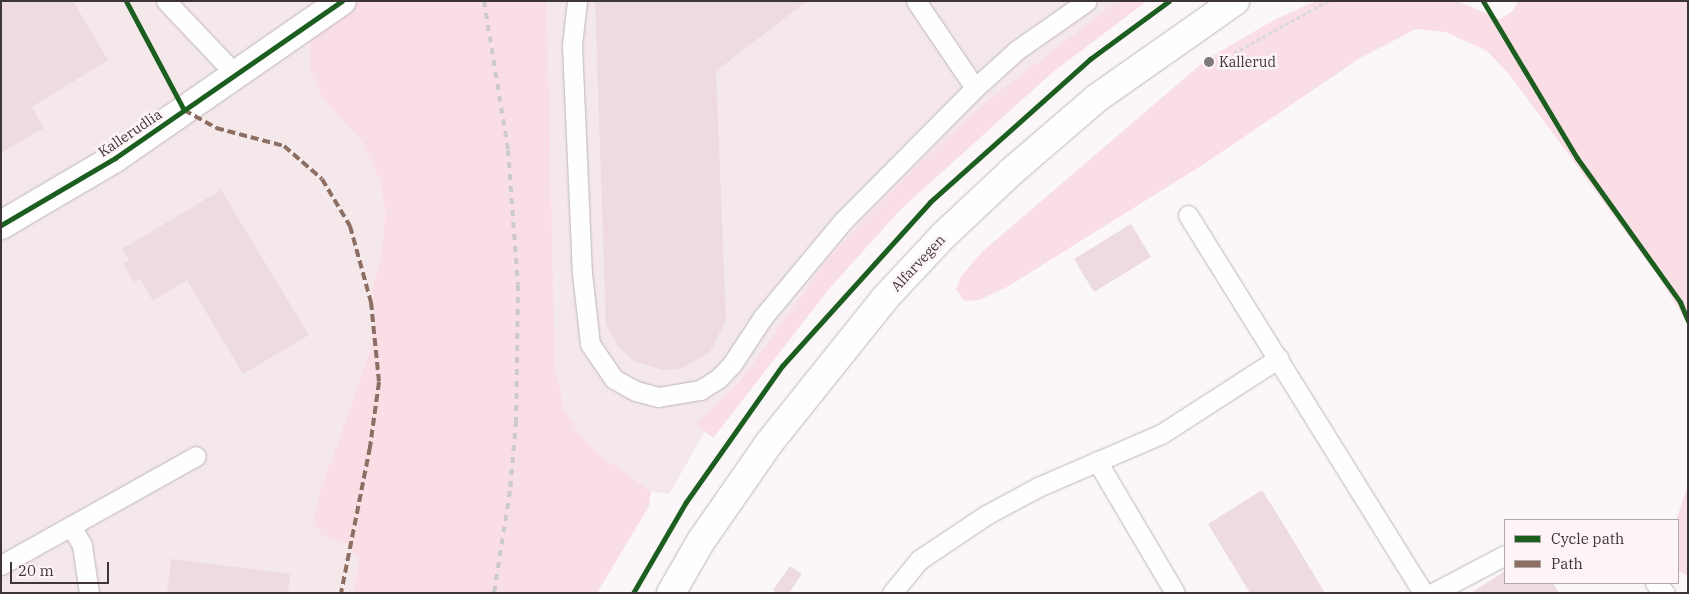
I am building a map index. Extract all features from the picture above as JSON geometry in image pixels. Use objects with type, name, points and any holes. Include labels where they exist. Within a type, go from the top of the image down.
[{"type":"main road","name":"Kallerudlia","points":[[1,225],[115,158],[342,1]]},
{"type":"main road","name":"Alfarvegen","points":[[671,593],[701,541],[769,443],[885,298],[944,235],[1011,172],[1097,98],[1235,1]]},
{"type":"lane","points":[[166,1],[236,75]]},
{"type":"lane","points":[[577,1],[572,46],[582,273],[590,344],[614,379],[636,391],[658,397],[700,390],[719,378],[732,364],[763,317],[843,221],[975,88],[1017,50],[1086,1]]},
{"type":"lane","points":[[916,1],[975,88]]},
{"type":"lane","points":[[1188,215],[1424,593]]},
{"type":"lane","points":[[894,589],[919,560],[986,515],[1038,487],[1161,434],[1279,358]]},
{"type":"lane","points":[[1,564],[196,456]]},
{"type":"lane","points":[[1097,461],[1175,593]]},
{"type":"lane","points":[[71,526],[82,545],[89,593]]},
{"type":"lane","points":[[1434,593],[1504,556]]},
{"type":"lane","points":[[1656,584],[1665,593]]},
{"type":"path","points":[[1234,53],[1328,1]]},
{"type":"shaded area","points":[[1,1],[349,1],[311,72],[322,98],[362,142],[381,183],[385,214],[381,259],[372,288],[374,318],[371,347],[320,492],[322,535],[350,546],[359,558],[353,593],[1,593]]},
{"type":"shaded area","points":[[349,1],[547,1],[555,363],[564,409],[580,435],[601,456],[651,491],[649,506],[597,593],[353,593],[359,558],[350,546],[322,535],[313,522],[320,492],[371,347],[374,318],[372,288],[381,259],[385,214],[381,183],[362,142],[322,98],[311,72],[310,42],[321,19]]},
{"type":"shaded area","points":[[547,1],[1138,1],[984,111],[713,418],[669,494],[651,491],[601,456],[580,435],[564,409],[555,363]]},
{"type":"shaded area","points":[[1147,1],[1053,72],[900,210],[829,289],[713,438],[695,424],[740,382],[829,257],[913,169],[986,102],[1116,2]]},
{"type":"shaded area","points":[[1316,1],[1457,1],[1500,19],[1513,11],[1518,1],[1688,1],[1688,324],[1658,276],[1509,74],[1487,51],[1446,32],[1416,29],[1360,58],[1204,164],[1007,287],[979,300],[964,301],[956,289],[962,275],[982,252],[1207,59],[1276,19]]},
{"type":"shaded area","points":[[1688,485],[1688,576],[1679,572],[1679,519],[1676,519]]},
{"type":"building","points":[[1,1],[73,1],[108,60],[32,107],[44,128],[1,153]]},
{"type":"building","points":[[595,1],[807,1],[716,71],[726,320],[710,352],[682,368],[664,370],[635,362],[619,347],[606,325]]},
{"type":"building","points":[[221,190],[309,335],[243,374],[187,280],[153,301],[140,279],[134,282],[123,263],[129,260],[122,249]]},
{"type":"building","points":[[1131,224],[1151,257],[1094,292],[1074,259]]},
{"type":"building","points":[[1262,490],[1325,593],[1250,593],[1208,524]]},
{"type":"building","points":[[171,559],[290,574],[288,593],[167,593]]},
{"type":"building","points":[[790,566],[802,574],[789,593],[777,593],[773,590]]},
{"type":"building","points":[[1504,572],[1504,584],[1554,584],[1559,593],[1471,593]]},
{"type":"railway","points":[[484,1],[508,150],[518,285],[516,421],[510,491],[494,593]]},
{"type":"marked path","points":[[184,110],[216,128],[284,146],[322,179],[350,226],[371,302],[379,382],[370,447],[341,593]]},
{"type":"cycle path","points":[[126,1],[184,110]]},
{"type":"cycle path","points":[[1,225],[115,158],[342,1]]},
{"type":"cycle path","points":[[633,593],[686,502],[782,366],[930,202],[1090,59],[1169,1]]},
{"type":"cycle path","points":[[1483,1],[1577,158],[1680,302],[1688,321]]},
{"type":"place","name":"Kallerud","points":[[1209,62]]}]
